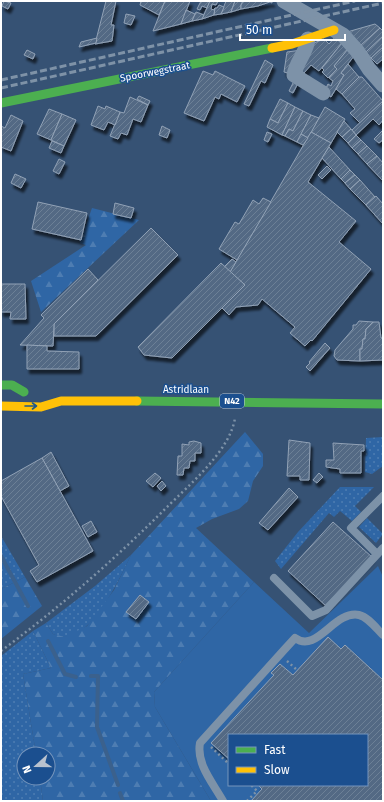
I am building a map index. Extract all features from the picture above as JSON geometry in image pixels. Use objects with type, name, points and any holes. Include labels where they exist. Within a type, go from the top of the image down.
[{"type":"main road","name":"Spoorwegstraat","points":[[1,103],[277,48],[334,30]]},
{"type":"main road","points":[[1,385],[12,385],[28,392],[1,391]]},
{"type":"main road","name":"Astridlaan","points":[[42,396],[61,401],[236,401],[383,404]]},
{"type":"main road","name":"Astridlaan","points":[[1,406],[41,407],[61,401]]},
{"type":"street","points":[[284,1],[343,35],[358,52],[369,69],[383,84]]},
{"type":"street","points":[[308,39],[307,45],[296,66],[294,75],[323,93]]},
{"type":"lane","points":[[377,554],[351,528],[383,496]]},
{"type":"lane","points":[[274,578],[312,616],[326,610],[383,548]]},
{"type":"lane","points":[[223,801],[201,762],[198,752],[200,742],[295,638],[306,642],[315,640],[332,625],[353,615],[359,615],[368,620],[383,635]]},
{"type":"path","points":[[1,650],[71,597],[118,555],[198,477],[214,458],[232,429],[236,401]]},
{"type":"path","points":[[203,739],[228,763]]},
{"type":"path","points":[[247,801],[257,791],[252,786]]},
{"type":"green space","points":[[92,208],[139,220],[41,312],[31,281],[86,245],[80,243]]},
{"type":"green space","points":[[245,432],[263,454],[263,466],[253,481],[248,501],[239,509],[212,519],[196,528],[254,582],[154,692],[155,707],[211,801],[43,801],[41,786],[56,786],[56,746],[35,746],[23,674],[51,668],[33,631],[46,623],[53,634],[65,637],[87,626],[114,590],[131,555]]},
{"type":"green space","points":[[383,437],[383,466],[372,474],[365,472],[366,438]]},
{"type":"green space","points":[[340,487],[374,487],[355,506],[361,512],[352,521],[340,511],[334,517],[329,513],[281,569],[275,561],[298,532]]},
{"type":"green space","points":[[367,518],[383,534],[376,543],[359,527]]},
{"type":"green space","points":[[1,536],[25,577],[1,589]]},
{"type":"green space","points":[[131,555],[105,604],[86,627],[76,634],[65,637],[53,634],[46,623],[95,586]]},
{"type":"green space","points":[[378,566],[383,577],[383,801],[211,801],[155,707],[154,692],[254,582],[309,633]]},
{"type":"green space","points":[[25,577],[42,606],[1,639],[1,589]]},
{"type":"green space","points":[[33,631],[51,668],[23,674],[35,746],[16,746],[16,786],[41,786],[43,801],[1,801],[1,656]]},
{"type":"building","points":[[4,1],[11,3],[8,9],[2,6]]},
{"type":"building","points":[[106,1],[116,1],[111,25],[114,25],[112,41],[95,44]]},
{"type":"building","points":[[141,1],[165,1],[159,15],[140,5]]},
{"type":"building","points":[[165,1],[190,1],[181,24],[153,31]]},
{"type":"building","points":[[201,1],[210,1],[207,8],[202,6],[200,10],[197,9]]},
{"type":"building","points":[[210,1],[218,1],[216,5],[212,4],[211,9],[214,10],[215,8],[214,15],[202,19]]},
{"type":"building","points":[[226,1],[235,1],[231,12],[221,14]]},
{"type":"building","points":[[235,1],[243,1],[241,9],[231,12]]},
{"type":"building","points":[[243,1],[272,1],[272,3],[270,2],[241,9]]},
{"type":"building","points":[[219,5],[224,7],[221,14],[214,15],[215,8]]},
{"type":"building","points":[[186,10],[195,14],[192,21],[181,24]]},
{"type":"building","points":[[196,12],[204,15],[202,19],[192,21]]},
{"type":"building","points":[[126,14],[135,16],[131,25],[124,23]]},
{"type":"building","points":[[375,24],[380,28],[360,46],[347,32]]},
{"type":"building","points":[[380,28],[383,31],[383,36],[366,52],[360,46]]},
{"type":"building","points":[[336,36],[342,43],[319,71],[311,65],[304,73],[298,68],[314,43],[324,39],[329,44]]},
{"type":"building","points":[[383,36],[383,47],[371,58],[366,52]]},
{"type":"building","points":[[97,38],[96,43],[79,47],[81,42]]},
{"type":"building","points":[[342,43],[348,49],[334,66],[337,69],[328,78],[322,72],[324,70],[322,68]]},
{"type":"building","points":[[383,47],[383,59],[377,64],[371,58]]},
{"type":"building","points":[[348,49],[354,56],[341,73],[344,75],[331,97],[324,92],[328,84],[331,86],[333,81],[329,78],[337,69],[334,66]]},
{"type":"building","points":[[27,50],[35,54],[33,59],[24,55]]},
{"type":"building","points":[[302,50],[292,74],[284,72],[287,52]]},
{"type":"building","points":[[265,60],[273,65],[265,83],[261,81],[249,106],[244,104]]},
{"type":"building","points":[[348,64],[359,77],[342,94],[336,89],[344,75],[341,73]]},
{"type":"building","points":[[203,71],[213,75],[215,71],[245,86],[237,102],[221,94],[219,99],[215,97],[204,121],[184,113]]},
{"type":"building","points":[[359,77],[362,77],[383,101],[360,123],[350,113],[355,109],[342,94]]},
{"type":"building","points":[[295,79],[299,81],[293,93],[289,91]]},
{"type":"building","points":[[139,96],[150,101],[148,105],[137,99]]},
{"type":"building","points":[[130,97],[148,105],[141,122],[133,119],[127,135],[121,133],[118,139],[110,136],[120,112],[124,113]]},
{"type":"building","points":[[280,99],[288,103],[278,123],[270,119]]},
{"type":"building","points":[[383,101],[383,120],[379,125],[373,119],[356,135],[352,130]]},
{"type":"building","points":[[288,103],[295,107],[282,135],[267,127],[270,119],[278,123]]},
{"type":"building","points":[[98,106],[105,109],[106,106],[120,112],[115,125],[108,122],[104,130],[91,125]]},
{"type":"building","points":[[295,107],[303,111],[293,131],[289,129],[285,136],[282,135]]},
{"type":"building","points":[[325,107],[345,119],[331,143],[311,132]]},
{"type":"building","points":[[49,109],[62,114],[51,140],[37,134]]},
{"type":"building","points":[[303,111],[311,115],[297,142],[285,136],[289,129],[293,131]]},
{"type":"building","points":[[62,114],[76,120],[64,146],[51,140]]},
{"type":"building","points":[[11,115],[23,121],[11,151],[1,147],[1,126],[5,128]]},
{"type":"building","points":[[311,115],[319,118],[308,138],[301,134]]},
{"type":"building","points":[[344,121],[351,129],[342,137],[337,132]]},
{"type":"building","points":[[162,126],[170,130],[167,138],[159,135]]},
{"type":"building","points":[[351,129],[356,135],[348,143],[342,137]]},
{"type":"building","points":[[383,130],[383,140],[379,143],[374,139]]},
{"type":"building","points":[[267,132],[272,134],[268,142],[264,140]]},
{"type":"building","points":[[311,132],[331,143],[308,182],[356,221],[339,242],[371,269],[312,341],[311,340],[305,346],[290,333],[295,327],[262,299],[258,305],[236,307],[229,315],[222,308],[245,285],[230,272]]},
{"type":"building","points":[[301,134],[308,138],[303,145],[297,142]]},
{"type":"building","points":[[356,135],[361,140],[352,148],[348,143]]},
{"type":"building","points":[[361,140],[367,146],[358,154],[352,148]]},
{"type":"building","points":[[52,141],[64,146],[61,153],[49,148]]},
{"type":"building","points":[[367,146],[377,156],[367,164],[358,154]]},
{"type":"building","points":[[329,147],[350,170],[341,179],[322,158]]},
{"type":"building","points":[[377,156],[383,163],[383,181],[367,164]]},
{"type":"building","points":[[59,159],[65,162],[59,174],[53,171]]},
{"type":"building","points":[[327,166],[331,170],[322,179],[318,175]]},
{"type":"building","points":[[350,170],[355,175],[345,183],[341,179]]},
{"type":"building","points":[[15,174],[26,179],[21,188],[11,183]]},
{"type":"building","points":[[355,175],[360,180],[350,189],[345,183]]},
{"type":"building","points":[[360,180],[375,197],[366,205],[350,189]]},
{"type":"building","points":[[376,196],[383,204],[383,224],[366,205]]},
{"type":"building","points":[[263,198],[271,202],[237,260],[219,249],[235,222],[239,224],[253,200],[259,204]]},
{"type":"building","points":[[38,202],[87,213],[81,240],[32,229]]},
{"type":"building","points":[[115,203],[134,208],[131,218],[113,214]]},
{"type":"building","points":[[151,228],[178,255],[96,336],[54,336],[54,324]]},
{"type":"building","points":[[232,259],[236,262],[230,272],[224,267]]},
{"type":"building","points":[[221,263],[245,285],[172,358],[144,355],[138,347]]},
{"type":"building","points":[[88,269],[98,280],[54,324],[53,346],[20,345],[44,318],[41,315]]},
{"type":"building","points":[[1,284],[25,284],[26,319],[10,319],[11,312],[1,312]]},
{"type":"building","points":[[359,321],[373,322],[366,329],[362,349],[360,349],[360,361],[337,360],[334,356],[335,350],[353,329],[353,325],[356,325]]},
{"type":"building","points":[[373,322],[379,322],[381,338],[383,338],[383,360],[360,361],[360,349],[362,349],[363,339],[365,339],[366,329]]},
{"type":"building","points":[[325,343],[330,348],[310,371],[306,367]]},
{"type":"building","points":[[27,345],[47,346],[47,351],[79,352],[79,369],[27,369]]},
{"type":"building","points":[[289,440],[310,443],[309,480],[300,480],[300,476],[287,476]]},
{"type":"building","points":[[194,441],[201,443],[201,453],[195,453],[195,461],[190,461],[189,468],[184,468],[183,475],[177,475],[178,456],[182,456],[182,444],[189,445],[189,442]]},
{"type":"building","points":[[333,443],[364,445],[364,451],[361,451],[361,473],[340,473],[340,469],[326,467],[326,460],[334,460]]},
{"type":"building","points":[[51,452],[69,486],[60,491],[42,458]]},
{"type":"building","points":[[42,458],[93,551],[37,582],[30,571],[39,565],[1,496],[1,481]]},
{"type":"building","points":[[155,473],[161,478],[153,487],[146,481]]},
{"type":"building","points":[[319,473],[323,477],[317,483],[313,480]]},
{"type":"building","points":[[162,481],[166,486],[161,491],[157,486]]},
{"type":"building","points":[[289,488],[298,497],[268,530],[259,523]]},
{"type":"building","points":[[91,521],[97,532],[88,537],[82,526]]},
{"type":"building","points":[[333,522],[372,557],[326,606],[288,571]]},
{"type":"building","points":[[140,595],[149,602],[136,619],[126,612]]},
{"type":"building","points":[[328,637],[341,649],[345,645],[383,680],[383,801],[251,801],[262,789],[259,786],[368,786],[368,734],[228,734],[228,758],[211,743],[274,675],[271,673],[280,664],[293,675]]},
{"type":"waterway","points":[[1,556],[28,606]]},
{"type":"waterway","points":[[48,641],[65,674],[76,677]]},
{"type":"waterway","points":[[91,676],[98,676],[97,727],[118,785]]},
{"type":"waterway","points":[[120,793],[123,801]]},
{"type":"railway","points":[[1,80],[355,1]]},
{"type":"railway","points":[[1,88],[383,3]]},
{"type":"traffic: fast","points":[[1,103],[272,48]]},
{"type":"traffic: fast","points":[[1,385],[12,385],[24,392]]},
{"type":"traffic: fast","points":[[137,401],[383,404]]},
{"type":"traffic: slow","points":[[272,48],[292,44],[334,30]]},
{"type":"traffic: slow","points":[[1,406],[41,407],[61,401],[137,401]]}]
